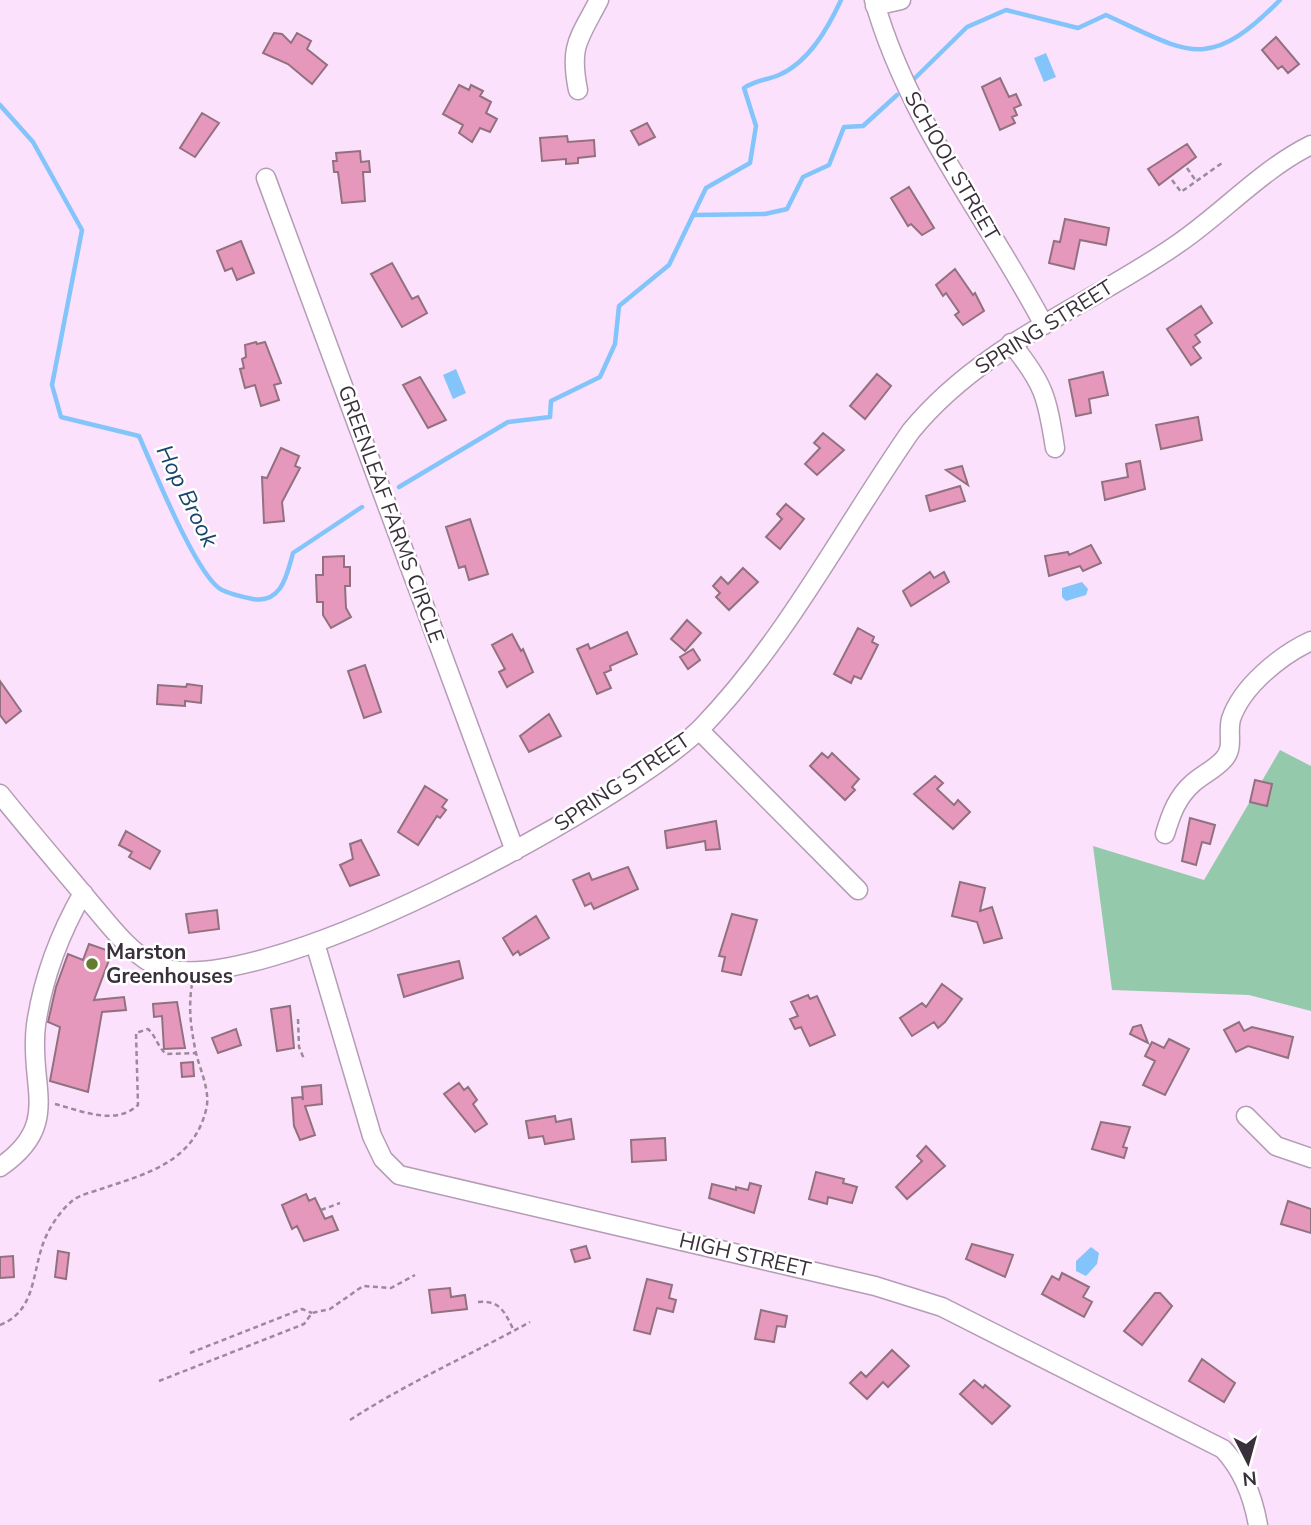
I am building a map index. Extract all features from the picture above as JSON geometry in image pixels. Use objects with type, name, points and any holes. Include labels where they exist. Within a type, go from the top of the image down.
[{"type":"street","points":[[578,90],[572,60],[599,0]]},
{"type":"street","points":[[875,3],[901,0]]},
{"type":"street","name":"SCHOOL STREET","points":[[875,3],[908,92],[930,135],[1044,325]]},
{"type":"street","name":"SPRING STREET","points":[[0,793],[111,926],[154,964],[194,971],[220,969],[349,931],[515,851],[642,774],[699,730],[771,644],[911,431],[934,402],[1011,343],[1178,244],[1282,162],[1311,145]]},
{"type":"street","name":"GREENLEAF FARMS CIRCLE","points":[[266,178],[515,851]]},
{"type":"street","points":[[1011,343],[1038,377],[1049,407],[1055,448]]},
{"type":"street","points":[[1165,834],[1174,804],[1192,784],[1223,760],[1231,749],[1231,721],[1250,689],[1282,658],[1311,641]]},
{"type":"street","points":[[699,730],[858,890]]},
{"type":"street","points":[[0,1167],[20,1153],[36,1133],[36,1028],[48,966],[83,893]]},
{"type":"street","name":"HIGH STREET","points":[[315,943],[372,1136],[383,1159],[399,1175],[875,1286],[942,1307],[1223,1449],[1234,1461],[1247,1485],[1258,1525]]},
{"type":"street","points":[[1246,1116],[1276,1146],[1311,1158]]},
{"type":"path","points":[[1171,180],[1181,192],[1222,163]]},
{"type":"path","points":[[1187,168],[1196,181]]},
{"type":"path","points":[[0,1325],[13,1320],[29,1301],[41,1248],[58,1215],[74,1198],[163,1168],[182,1151],[206,1110],[207,1092],[188,1008],[194,971]]},
{"type":"path","points":[[298,1020],[299,1044],[304,1059]]},
{"type":"path","points":[[38,1100],[102,1116],[122,1117],[138,1105],[136,1032],[148,1028],[166,1054],[197,1053]]},
{"type":"path","points":[[321,1210],[340,1203]]},
{"type":"path","points":[[190,1353],[285,1313],[302,1308],[312,1313],[330,1310],[363,1286],[391,1287],[415,1275]]},
{"type":"path","points":[[478,1301],[500,1305],[514,1331]]},
{"type":"path","points":[[159,1381],[283,1334],[304,1324],[312,1313]]},
{"type":"path","points":[[350,1420],[399,1389],[439,1371],[530,1322]]},
{"type":"green space","points":[[1280,750],[1311,766],[1311,1011],[1249,995],[1112,990],[1093,846],[1204,880]]},
{"type":"water","points":[[1046,53],[1056,77],[1044,82],[1034,58]]},
{"type":"water","points":[[456,369],[466,393],[453,399],[443,375]]},
{"type":"water","points":[[1082,582],[1088,589],[1086,595],[1066,601],[1062,597],[1062,588]]},
{"type":"water","points":[[1091,1247],[1099,1253],[1097,1264],[1086,1276],[1076,1271],[1076,1261]]},
{"type":"building","points":[[274,33],[282,34],[291,43],[297,33],[311,41],[307,49],[327,65],[312,84],[288,64],[263,53]]},
{"type":"building","points":[[1276,37],[1299,64],[1288,73],[1282,66],[1278,69],[1262,50]]},
{"type":"building","points":[[1000,78],[1009,97],[1016,94],[1021,105],[1014,108],[1017,115],[1012,117],[1015,123],[1000,130],[982,87]]},
{"type":"building","points":[[459,85],[469,90],[471,85],[483,91],[480,96],[491,102],[486,113],[497,119],[490,132],[480,128],[472,142],[459,133],[463,125],[443,114]]},
{"type":"building","points":[[202,113],[219,123],[195,157],[180,148]]},
{"type":"building","points":[[647,123],[655,137],[639,145],[631,131]]},
{"type":"building","points":[[567,136],[568,142],[594,140],[595,156],[578,158],[578,163],[566,164],[566,159],[542,161],[540,138]]},
{"type":"building","points":[[1187,144],[1196,157],[1159,185],[1148,169]]},
{"type":"building","points":[[360,151],[361,162],[369,161],[370,172],[363,172],[365,201],[342,203],[338,172],[334,172],[333,161],[337,161],[336,153]]},
{"type":"building","points":[[909,187],[934,228],[922,235],[911,224],[908,226],[891,198]]},
{"type":"building","points":[[1065,219],[1109,228],[1106,245],[1080,240],[1074,269],[1049,263],[1054,241],[1060,242]]},
{"type":"building","points":[[241,241],[254,273],[237,280],[232,268],[225,271],[217,251]]},
{"type":"building","points":[[392,263],[412,299],[418,296],[427,313],[402,327],[371,274]]},
{"type":"building","points":[[955,269],[973,295],[975,293],[984,311],[963,325],[955,315],[959,312],[946,293],[943,296],[936,285]]},
{"type":"building","points":[[1201,306],[1212,323],[1195,335],[1200,342],[1193,347],[1201,358],[1191,365],[1167,329]]},
{"type":"building","points":[[265,342],[281,383],[274,385],[279,400],[261,406],[255,385],[245,388],[240,369],[244,368],[242,359],[246,357],[245,345]]},
{"type":"building","points":[[1103,372],[1108,395],[1089,399],[1091,413],[1076,416],[1069,380]]},
{"type":"building","points":[[877,374],[891,386],[865,419],[850,406]]},
{"type":"building","points":[[420,377],[446,420],[428,428],[403,385]]},
{"type":"building","points":[[1198,417],[1202,440],[1161,449],[1156,425]]},
{"type":"building","points":[[823,433],[844,450],[817,475],[805,464],[820,448],[814,443]]},
{"type":"building","points":[[281,448],[299,456],[295,466],[300,468],[282,502],[284,521],[264,523],[262,477],[267,478]]},
{"type":"building","points":[[1140,461],[1145,489],[1105,500],[1102,482],[1128,477],[1126,464]]},
{"type":"building","points":[[962,466],[968,485],[946,470]]},
{"type":"building","points":[[960,486],[965,501],[930,511],[926,496]]},
{"type":"building","points":[[786,504],[804,519],[780,549],[766,537],[782,519],[777,514]]},
{"type":"building","points":[[470,519],[488,574],[469,580],[465,566],[459,568],[446,527]]},
{"type":"building","points":[[1091,545],[1101,563],[1083,571],[1080,566],[1049,576],[1045,556],[1068,552],[1069,555]]},
{"type":"building","points":[[344,556],[344,567],[350,567],[350,586],[345,586],[346,608],[351,617],[331,628],[323,615],[323,602],[317,602],[316,575],[323,575],[323,557]]},
{"type":"building","points":[[743,568],[758,582],[729,610],[716,597],[720,593],[713,586],[721,577],[728,584]]},
{"type":"building","points":[[930,572],[934,578],[944,572],[949,582],[911,606],[903,591]]},
{"type":"building","points":[[687,620],[701,633],[685,651],[671,639]]},
{"type":"building","points":[[858,628],[874,637],[872,642],[878,645],[861,679],[854,676],[851,683],[834,674]]},
{"type":"building","points":[[627,632],[637,654],[610,666],[611,670],[604,673],[611,688],[597,694],[577,649],[588,644],[590,649]]},
{"type":"building","points":[[512,634],[521,651],[523,649],[533,672],[507,687],[499,672],[505,669],[492,645]]},
{"type":"building","points":[[693,649],[700,660],[688,669],[680,657]]},
{"type":"building","points":[[365,665],[381,712],[364,718],[348,671]]},
{"type":"building","points":[[0,681],[21,711],[6,723],[0,715]]},
{"type":"building","points":[[187,684],[202,686],[201,703],[185,701],[185,706],[157,704],[158,685],[186,687]]},
{"type":"building","points":[[549,714],[561,736],[529,752],[520,736]]},
{"type":"building","points":[[822,753],[828,758],[832,753],[859,779],[852,787],[855,790],[845,800],[810,766]]},
{"type":"building","points":[[935,776],[943,783],[937,789],[954,805],[958,800],[970,812],[953,829],[914,794]]},
{"type":"building","points":[[1255,780],[1272,784],[1267,806],[1250,802]]},
{"type":"building","points":[[425,786],[447,800],[442,807],[446,810],[440,818],[437,816],[418,845],[398,832]]},
{"type":"building","points":[[1190,818],[1215,825],[1210,844],[1202,842],[1196,865],[1182,861]]},
{"type":"building","points":[[716,821],[720,849],[706,850],[705,841],[667,848],[665,831]]},
{"type":"building","points":[[126,831],[160,851],[150,869],[129,857],[132,852],[119,845]]},
{"type":"building","points":[[361,840],[379,875],[350,886],[340,865],[353,859],[350,844]]},
{"type":"building","points":[[628,867],[638,889],[594,909],[591,903],[585,906],[573,880],[589,873],[592,880]]},
{"type":"building","points":[[960,882],[985,888],[980,911],[992,907],[1002,938],[984,943],[977,922],[952,916]]},
{"type":"building","points":[[217,910],[219,929],[189,933],[186,914]]},
{"type":"building","points":[[732,914],[757,920],[741,975],[722,971],[725,957],[719,956]]},
{"type":"building","points":[[536,916],[549,938],[520,955],[518,951],[513,955],[503,938]]},
{"type":"building","points":[[89,944],[112,952],[94,1000],[124,997],[126,1010],[102,1012],[88,1092],[50,1081],[60,1027],[48,1022],[56,987],[68,954],[83,960]]},
{"type":"building","points":[[459,961],[463,978],[404,997],[398,975]]},
{"type":"building","points":[[942,984],[962,999],[938,1028],[934,1022],[912,1036],[900,1018],[922,1003],[926,1007]]},
{"type":"building","points":[[808,995],[810,999],[817,996],[835,1035],[810,1046],[801,1027],[795,1029],[790,1019],[798,1016],[791,1002]]},
{"type":"building","points":[[177,1002],[185,1048],[164,1049],[162,1016],[154,1017],[153,1004]]},
{"type":"building","points":[[290,1006],[294,1048],[277,1051],[271,1009]]},
{"type":"building","points":[[1239,1022],[1244,1031],[1252,1027],[1293,1037],[1288,1058],[1248,1046],[1236,1052],[1224,1030]]},
{"type":"building","points":[[1141,1025],[1148,1043],[1130,1034],[1133,1027]]},
{"type":"building","points":[[236,1029],[241,1045],[218,1053],[212,1038]]},
{"type":"building","points":[[1169,1039],[1189,1049],[1165,1095],[1143,1085],[1155,1061],[1145,1056],[1152,1042],[1164,1048]]},
{"type":"building","points":[[193,1062],[194,1076],[182,1077],[181,1063]]},
{"type":"building","points":[[459,1083],[464,1090],[468,1087],[477,1100],[473,1104],[487,1124],[475,1132],[444,1094]]},
{"type":"building","points":[[321,1085],[322,1104],[305,1106],[315,1135],[300,1140],[294,1126],[292,1098],[302,1097],[303,1100],[302,1087]]},
{"type":"building","points":[[555,1116],[556,1122],[571,1119],[574,1139],[545,1144],[543,1136],[529,1138],[526,1121]]},
{"type":"building","points":[[1101,1122],[1130,1127],[1123,1147],[1127,1148],[1124,1158],[1092,1149]]},
{"type":"building","points":[[665,1138],[666,1160],[632,1162],[631,1140]]},
{"type":"building","points":[[926,1146],[945,1166],[907,1199],[896,1187],[922,1161],[917,1156]]},
{"type":"building","points":[[816,1172],[844,1179],[843,1183],[857,1187],[852,1203],[828,1197],[827,1204],[809,1199]]},
{"type":"building","points":[[750,1183],[761,1186],[754,1213],[709,1198],[712,1184],[748,1190]]},
{"type":"building","points":[[306,1194],[309,1201],[315,1198],[325,1219],[332,1216],[338,1230],[304,1241],[297,1226],[292,1229],[282,1205]]},
{"type":"building","points":[[1288,1201],[1311,1209],[1311,1233],[1281,1224]]},
{"type":"building","points":[[972,1244],[1013,1255],[1005,1277],[966,1259]]},
{"type":"building","points":[[586,1246],[590,1258],[575,1262],[571,1250]]},
{"type":"building","points":[[58,1251],[69,1253],[66,1279],[55,1277]]},
{"type":"building","points":[[13,1256],[14,1277],[0,1278],[0,1257]]},
{"type":"building","points":[[1062,1273],[1089,1287],[1083,1297],[1092,1302],[1084,1317],[1042,1294],[1052,1276],[1059,1280]]},
{"type":"building","points":[[647,1279],[672,1285],[669,1298],[676,1300],[673,1312],[657,1308],[650,1334],[634,1330]]},
{"type":"building","points":[[450,1288],[451,1297],[465,1295],[467,1309],[432,1313],[429,1290]]},
{"type":"building","points":[[1155,1293],[1160,1293],[1172,1306],[1142,1345],[1124,1331]]},
{"type":"building","points":[[761,1310],[787,1316],[785,1327],[777,1326],[774,1342],[755,1339]]},
{"type":"building","points":[[892,1350],[909,1366],[888,1387],[883,1382],[867,1399],[850,1383],[861,1372],[866,1377]]},
{"type":"building","points":[[1202,1359],[1235,1383],[1224,1402],[1189,1381]]},
{"type":"building","points":[[974,1380],[983,1388],[985,1385],[1010,1406],[992,1424],[960,1394]]},
{"type":"waterway","name":"Hop Brook","points":[[399,487],[508,422],[550,417],[551,401],[600,377],[615,344],[619,306],[669,265],[706,188],[750,163],[756,126],[744,88],[779,75],[800,62],[824,33],[841,0]]},
{"type":"waterway","points":[[914,79],[967,27],[1006,10],[1078,28],[1106,15],[1158,39],[1197,49],[1215,47],[1234,38],[1280,0]]},
{"type":"waterway","points":[[693,215],[765,214],[787,209],[803,177],[829,165],[844,127],[863,126],[897,95]]},
{"type":"waterway","name":"Hop Brook","points":[[0,105],[33,142],[82,230],[52,385],[61,417],[139,436],[200,565],[222,590],[233,594],[253,599],[271,597],[282,586],[293,553],[362,507]]},
{"type":"place","name":"Marston Greenhouses","points":[[92,964]]}]
